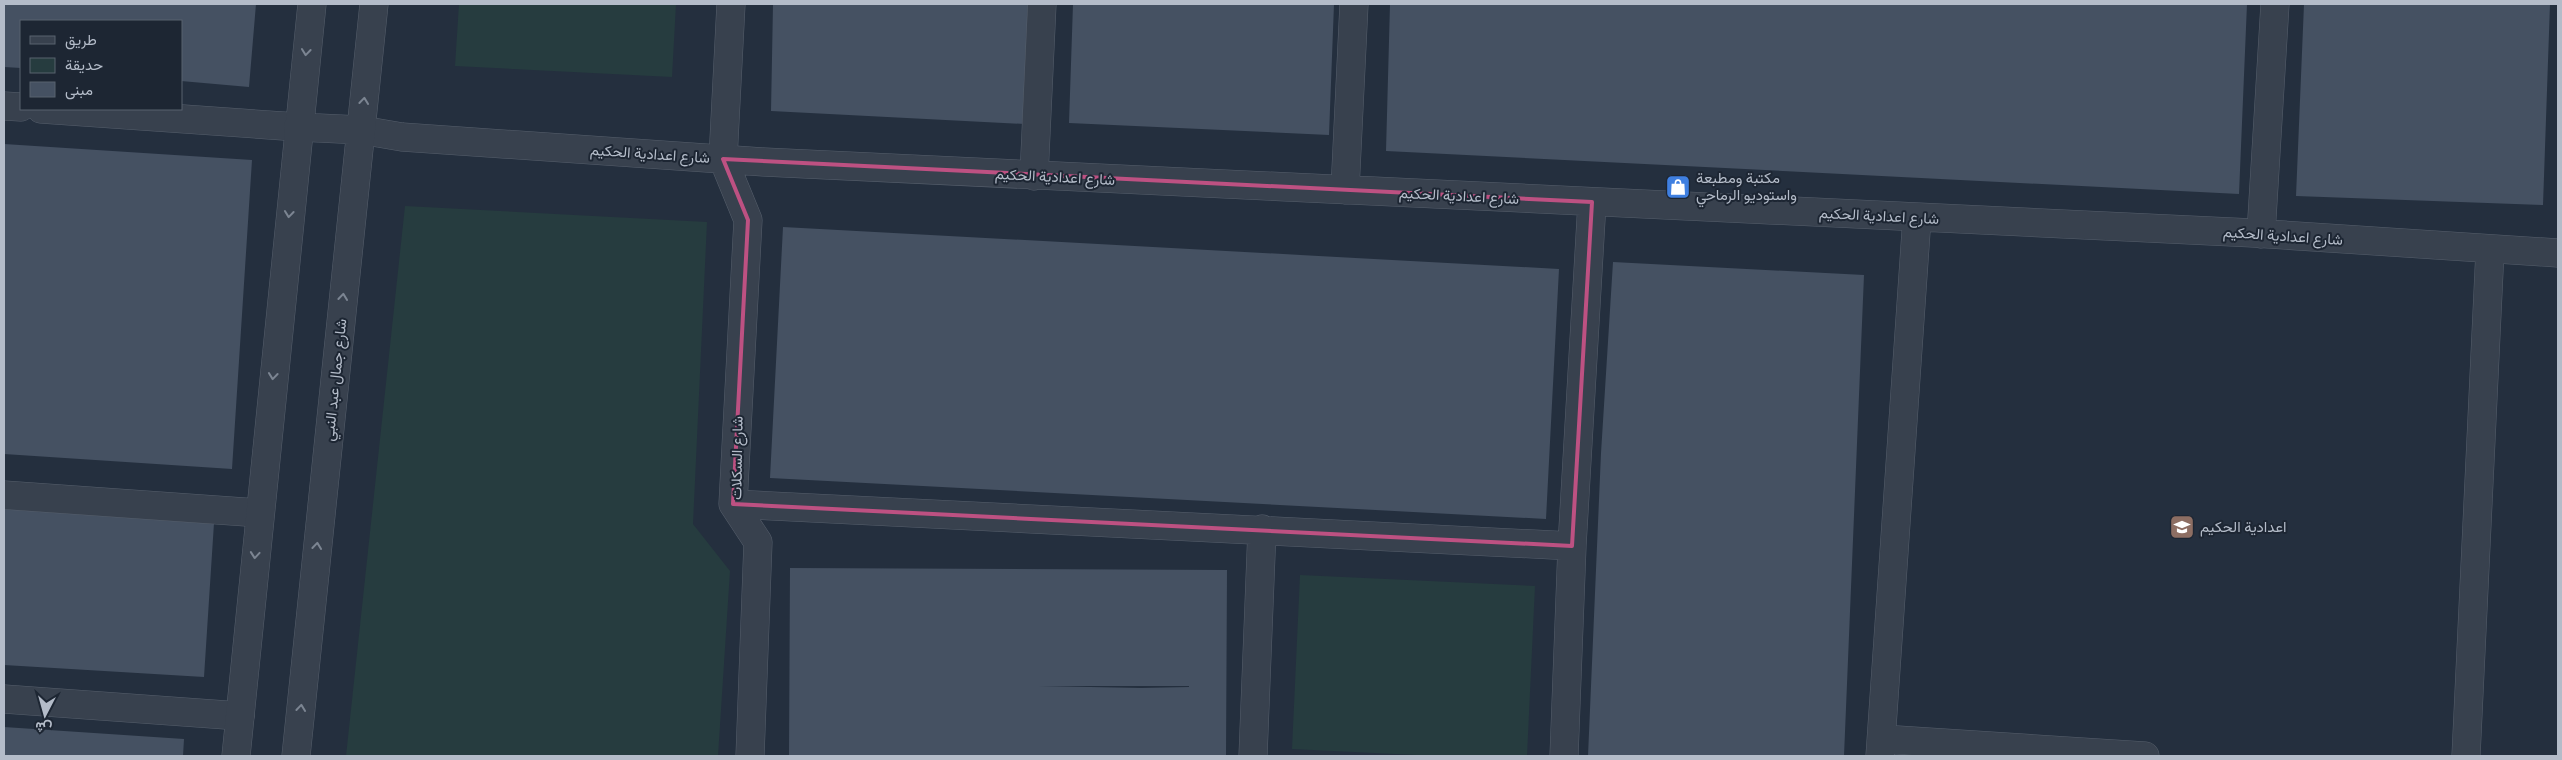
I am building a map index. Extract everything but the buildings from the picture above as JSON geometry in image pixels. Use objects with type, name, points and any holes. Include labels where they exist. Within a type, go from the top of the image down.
[{"type":"street","points":[[236,756],[298,127],[312,4]]},
{"type":"street","name":"شارع جمال عبد النبي","points":[[296,756],[374,4]]},
{"type":"street","points":[[723,160],[731,4]]},
{"type":"street","points":[[1034,176],[1042,4]]},
{"type":"street","points":[[1344,190],[1354,4]]},
{"type":"street","points":[[2261,234],[2275,4]]},
{"type":"street","points":[[4,106],[20,107]]},
{"type":"street","name":"شارع اعدادية الحكيم","points":[[55,110],[361,130],[402,137],[723,160],[2261,234],[2558,253]]},
{"type":"street","name":"شارع السكلات","points":[[723,160],[748,220],[733,504],[758,542],[750,756]]},
{"type":"street","points":[[1564,756],[1572,546],[1592,202]]},
{"type":"street","points":[[1916,217],[1881,747],[2146,756]]},
{"type":"street","points":[[2466,756],[2490,250]]},
{"type":"street","points":[[4,495],[259,513]]},
{"type":"street","points":[[733,504],[1572,546]]},
{"type":"street","points":[[1253,756],[1262,529]]},
{"type":"street","points":[[4,699],[240,716]]},
{"type":"highlighted area","points":[[723,159],[1592,202],[1572,546],[733,504],[748,220]]},
{"type":"green space","points":[[459,4],[676,4],[672,77],[455,66]]},
{"type":"green space","points":[[405,206],[707,222],[693,524],[730,571],[718,756],[346,756]]},
{"type":"green space","points":[[1300,575],[1535,586],[1527,756],[1436,756],[1292,749]]},
{"type":"place","name":"مكتبة ومطبعة واستوديو الرماحي","points":[[1678,187]]},
{"type":"place","name":"اعدادية الحكيم","points":[[2182,527]]}]
